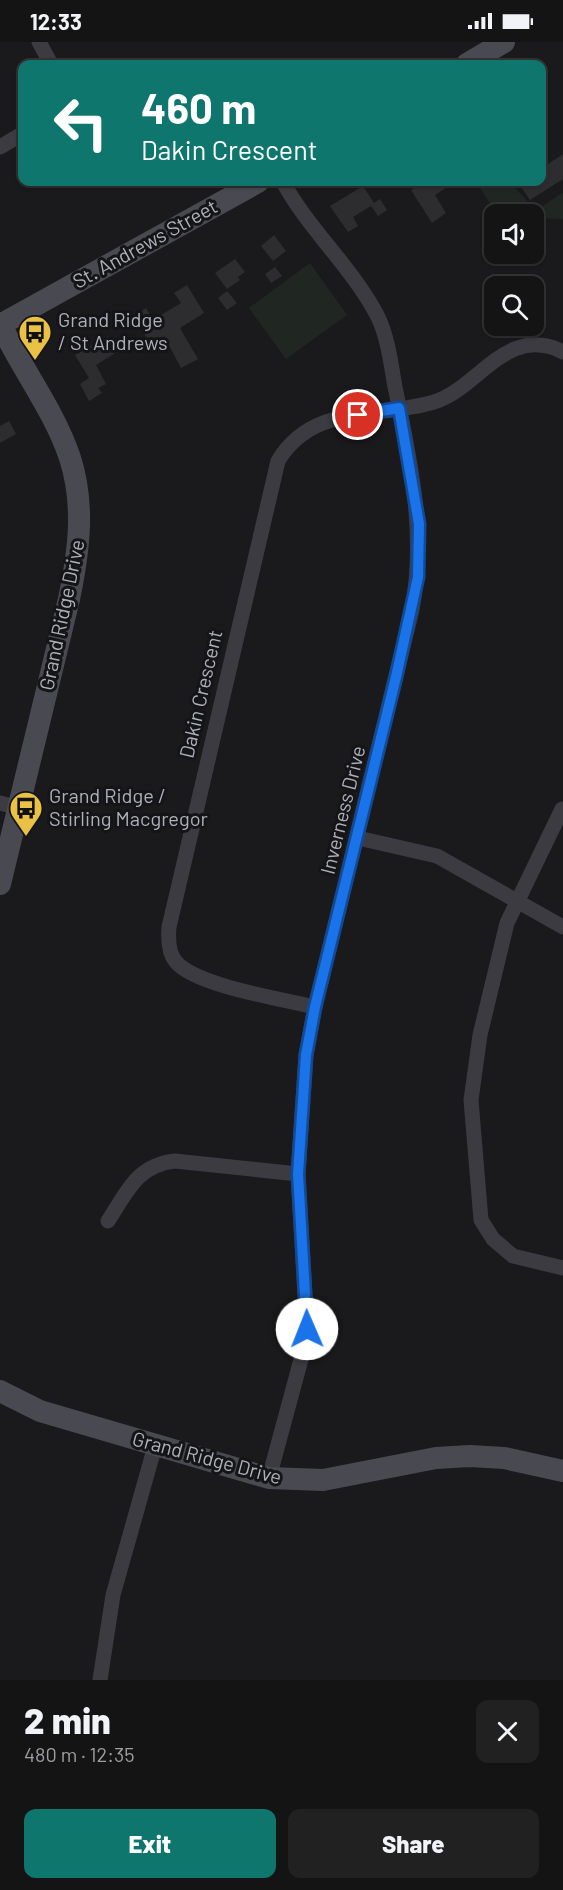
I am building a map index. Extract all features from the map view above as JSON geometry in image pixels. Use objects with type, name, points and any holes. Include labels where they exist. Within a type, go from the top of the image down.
[{"type":"street","points":[[39,42],[49,60]]},
{"type":"street","points":[[474,60],[504,42]]},
{"type":"street","points":[[0,147],[18,136]]},
{"type":"street","name":"St. Andrews Street","points":[[0,324],[251,186]]},
{"type":"street","name":"Inverness Drive","points":[[269,1478],[303,1352],[307,1329],[298,1174],[306,1055],[315,1007],[358,838],[418,577],[419,524],[399,408],[379,319],[286,186]]},
{"type":"street","name":"Grand Ridge Drive","points":[[0,324],[70,457],[80,514],[75,572],[9,805],[0,884]]},
{"type":"street","name":"Dakin Crescent","points":[[315,1007],[190,974],[175,961],[168,944],[169,927],[278,461],[288,445],[302,432],[325,422],[444,398],[454,393],[496,358],[517,348],[548,347],[563,352]]},
{"type":"street","points":[[562,809],[507,923],[480,1035],[471,1100],[481,1220],[493,1239],[513,1256],[563,1268]]},
{"type":"street","points":[[358,838],[437,856],[517,899],[563,927]]},
{"type":"street","points":[[108,1221],[135,1180],[148,1168],[161,1163],[175,1161],[298,1174]]},
{"type":"street","name":"Grand Ridge Drive","points":[[0,1391],[40,1412],[269,1478],[323,1480],[436,1458],[470,1456],[504,1458],[563,1471]]},
{"type":"street","points":[[100,1680],[113,1595],[155,1446]]},
{"type":"shaded area","points":[[479,186],[514,186],[530,204],[490,204]]},
{"type":"shaded area","points":[[563,192],[563,219],[544,218],[544,205]]},
{"type":"shaded area","points":[[310,263],[347,315],[286,359],[249,308]]},
{"type":"building","points":[[563,154],[563,179],[530,200],[521,186],[546,186],[546,165]]},
{"type":"building","points":[[363,186],[374,203],[380,199],[387,210],[378,216],[371,206],[353,217],[358,226],[348,232],[330,206]]},
{"type":"building","points":[[417,186],[449,186],[435,195],[446,213],[432,223],[411,190]]},
{"type":"building","points":[[274,235],[286,251],[273,261],[261,246]]},
{"type":"building","points":[[235,259],[245,272],[238,277],[240,280],[227,289],[215,273]]},
{"type":"building","points":[[275,267],[282,276],[271,283],[265,274]]},
{"type":"building","points":[[187,285],[204,313],[180,328],[198,359],[181,368],[164,336],[150,344],[134,315],[146,308],[152,318],[161,315],[181,303],[174,293]]},
{"type":"building","points":[[227,291],[237,303],[227,310],[218,298]]},
{"type":"building","points":[[108,336],[117,352],[96,365],[106,384],[98,388],[102,393],[89,401],[80,384],[89,378],[75,355]]},
{"type":"building","points":[[9,421],[16,434],[0,443],[0,426]]},
{"type":"place","name":"Grand Ridge / St Andrews","points":[[35,361]]},
{"type":"place","name":"Grand Ridge / Stirling Macgregor","points":[[26,837]]},
{"type":"route","points":[[307,1329],[298,1174],[306,1055],[315,1007],[358,838],[418,577],[419,524],[399,408],[358,415]]}]
